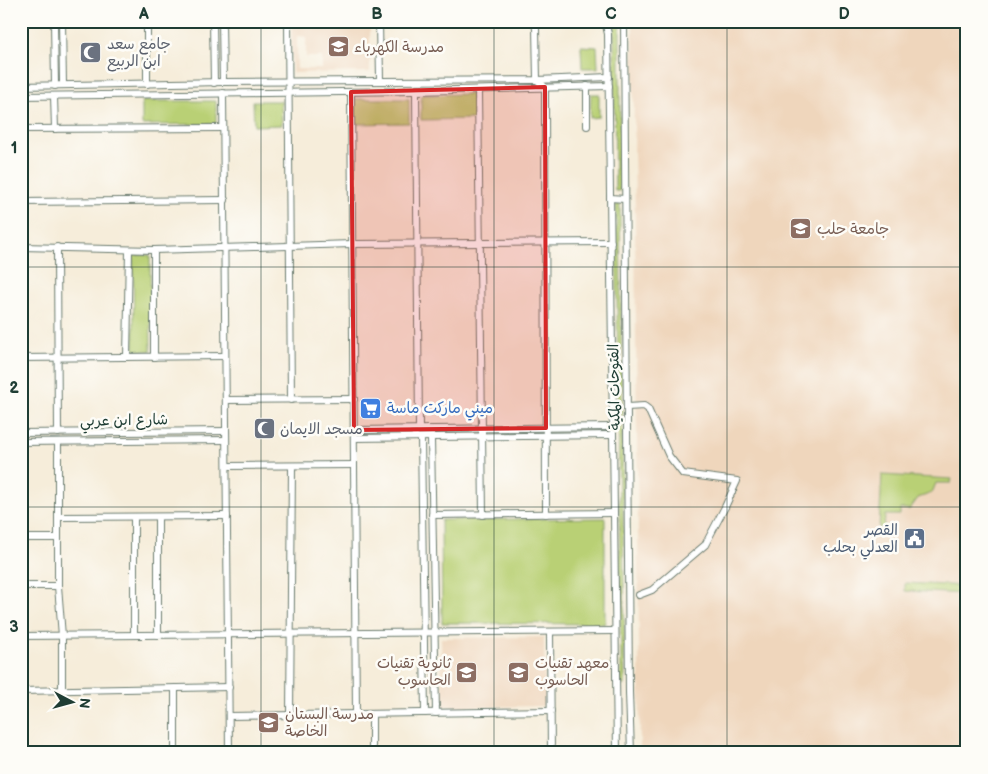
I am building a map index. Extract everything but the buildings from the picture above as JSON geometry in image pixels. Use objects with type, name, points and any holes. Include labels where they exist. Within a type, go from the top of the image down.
[{"type":"street","points":[[54,21],[55,86]]},
{"type":"street","points":[[62,21],[63,85]]},
{"type":"street","points":[[147,21],[147,84]]},
{"type":"street","points":[[213,21],[214,83]]},
{"type":"street","points":[[222,21],[223,82]]},
{"type":"street","points":[[288,21],[291,400]]},
{"type":"street","points":[[379,21],[380,81]]},
{"type":"street","points":[[533,21],[536,28],[537,80],[545,87],[546,514]]},
{"type":"street","points":[[605,21],[608,34]]},
{"type":"street","points":[[610,21],[608,34],[617,753]]},
{"type":"street","name":"الفتوحات المكية","points":[[624,21],[629,692],[632,753]]},
{"type":"street","points":[[21,86],[223,82],[537,80],[609,77]]},
{"type":"street","points":[[587,86],[587,126]]},
{"type":"street","points":[[21,96],[478,90],[609,86]]},
{"type":"street","points":[[478,90],[483,515]]},
{"type":"street","points":[[416,91],[419,429]]},
{"type":"street","points":[[351,92],[356,714]]},
{"type":"street","points":[[223,93],[226,248],[229,753]]},
{"type":"street","points":[[54,96],[55,129]]},
{"type":"street","points":[[21,129],[223,128]]},
{"type":"street","points":[[610,198],[625,199]]},
{"type":"street","points":[[21,202],[225,200]]},
{"type":"street","points":[[21,247],[154,250],[352,244],[611,242]]},
{"type":"street","points":[[57,247],[58,433]]},
{"type":"street","points":[[128,357],[129,250]]},
{"type":"street","points":[[154,250],[154,357]]},
{"type":"street","points":[[21,358],[226,356]]},
{"type":"street","points":[[226,400],[354,399]]},
{"type":"street","points":[[627,407],[644,406],[648,409],[669,456],[683,474],[737,481],[725,508],[705,544],[652,590],[639,595]]},
{"type":"street","points":[[354,430],[613,427]]},
{"type":"street","name":"شارع ابن عربي","points":[[21,434],[226,431]]},
{"type":"street","points":[[111,432],[112,441]]},
{"type":"street","points":[[354,438],[613,435]]},
{"type":"street","points":[[421,438],[425,713]]},
{"type":"street","points":[[431,438],[436,713]]},
{"type":"street","points":[[21,442],[226,440]]},
{"type":"street","points":[[58,442],[58,586],[62,636],[62,691]]},
{"type":"street","points":[[227,466],[354,465]]},
{"type":"street","points":[[290,715],[292,466]]},
{"type":"street","points":[[432,515],[614,513]]},
{"type":"street","points":[[58,518],[227,516]]},
{"type":"street","points":[[134,517],[134,635]]},
{"type":"street","points":[[158,517],[158,635]]},
{"type":"street","points":[[21,538],[58,538]]},
{"type":"street","points":[[21,586],[58,586]]},
{"type":"street","points":[[550,632],[551,753]]},
{"type":"street","points":[[21,636],[615,632]]},
{"type":"street","points":[[174,753],[175,688]]},
{"type":"street","points":[[21,691],[229,688]]},
{"type":"street","points":[[616,693],[629,692]]},
{"type":"street","points":[[229,716],[551,711]]},
{"type":"street","points":[[372,714],[372,753]]},
{"type":"highlighted area","points":[[545,87],[546,428],[354,430],[351,92]]},
{"type":"shaded area","name":"مدرسة الكهرباء","points":[[291,21],[370,21],[370,72],[292,73]],"holes":[[[297,36],[306,37],[306,57],[322,57],[322,69],[297,69]]]},
{"type":"shaded area","name":"جامعة حلب","points":[[633,21],[967,21],[967,753],[640,753]]},
{"type":"shaded area","points":[[544,637],[545,706],[442,707],[441,638]]},
{"type":"green space","points":[[615,21],[620,21],[620,191],[615,191]]},
{"type":"green space","points":[[581,46],[597,47],[598,68],[582,68]]},
{"type":"green space","points":[[474,94],[475,119],[421,120],[421,95]]},
{"type":"green space","points":[[591,94],[599,94],[599,117],[590,118]]},
{"type":"green space","points":[[355,99],[409,99],[409,123],[356,124]]},
{"type":"green space","points":[[142,101],[216,101],[216,124],[142,125]]},
{"type":"green space","points":[[253,101],[281,101],[282,125],[254,126]]},
{"type":"green space","points":[[616,204],[620,204],[625,685],[621,685]]},
{"type":"green space","points":[[133,255],[150,255],[151,351],[134,351]]},
{"type":"green space","points":[[882,475],[952,479],[951,483],[936,483],[932,493],[918,498],[910,509],[900,509],[900,515],[885,515],[884,529],[879,528]]},
{"type":"green space","points":[[605,518],[605,624],[442,623],[441,520]]},
{"type":"green space","points":[[905,583],[967,586],[967,594],[905,591]]},
{"type":"place","name":"مدرسة الكهرباء","points":[[338,47]]},
{"type":"place","name":"جامع سعد ابن الربيع","points":[[91,53]]},
{"type":"place","name":"جامعة حلب","points":[[801,229]]},
{"type":"place","name":"ميني ماركت ماسة","points":[[371,408]]},
{"type":"place","name":"مسجد الايمان","points":[[264,429]]},
{"type":"place","name":"القصر العدلي بحلب","points":[[914,539]]},
{"type":"place","name":"ثانوية تقنيات الحاسوب","points":[[467,672]]},
{"type":"place","name":"معهد تقنيات الحاسوب","points":[[519,672]]},
{"type":"place","name":"مدرسة البستان الخاصة","points":[[269,723]]}]
